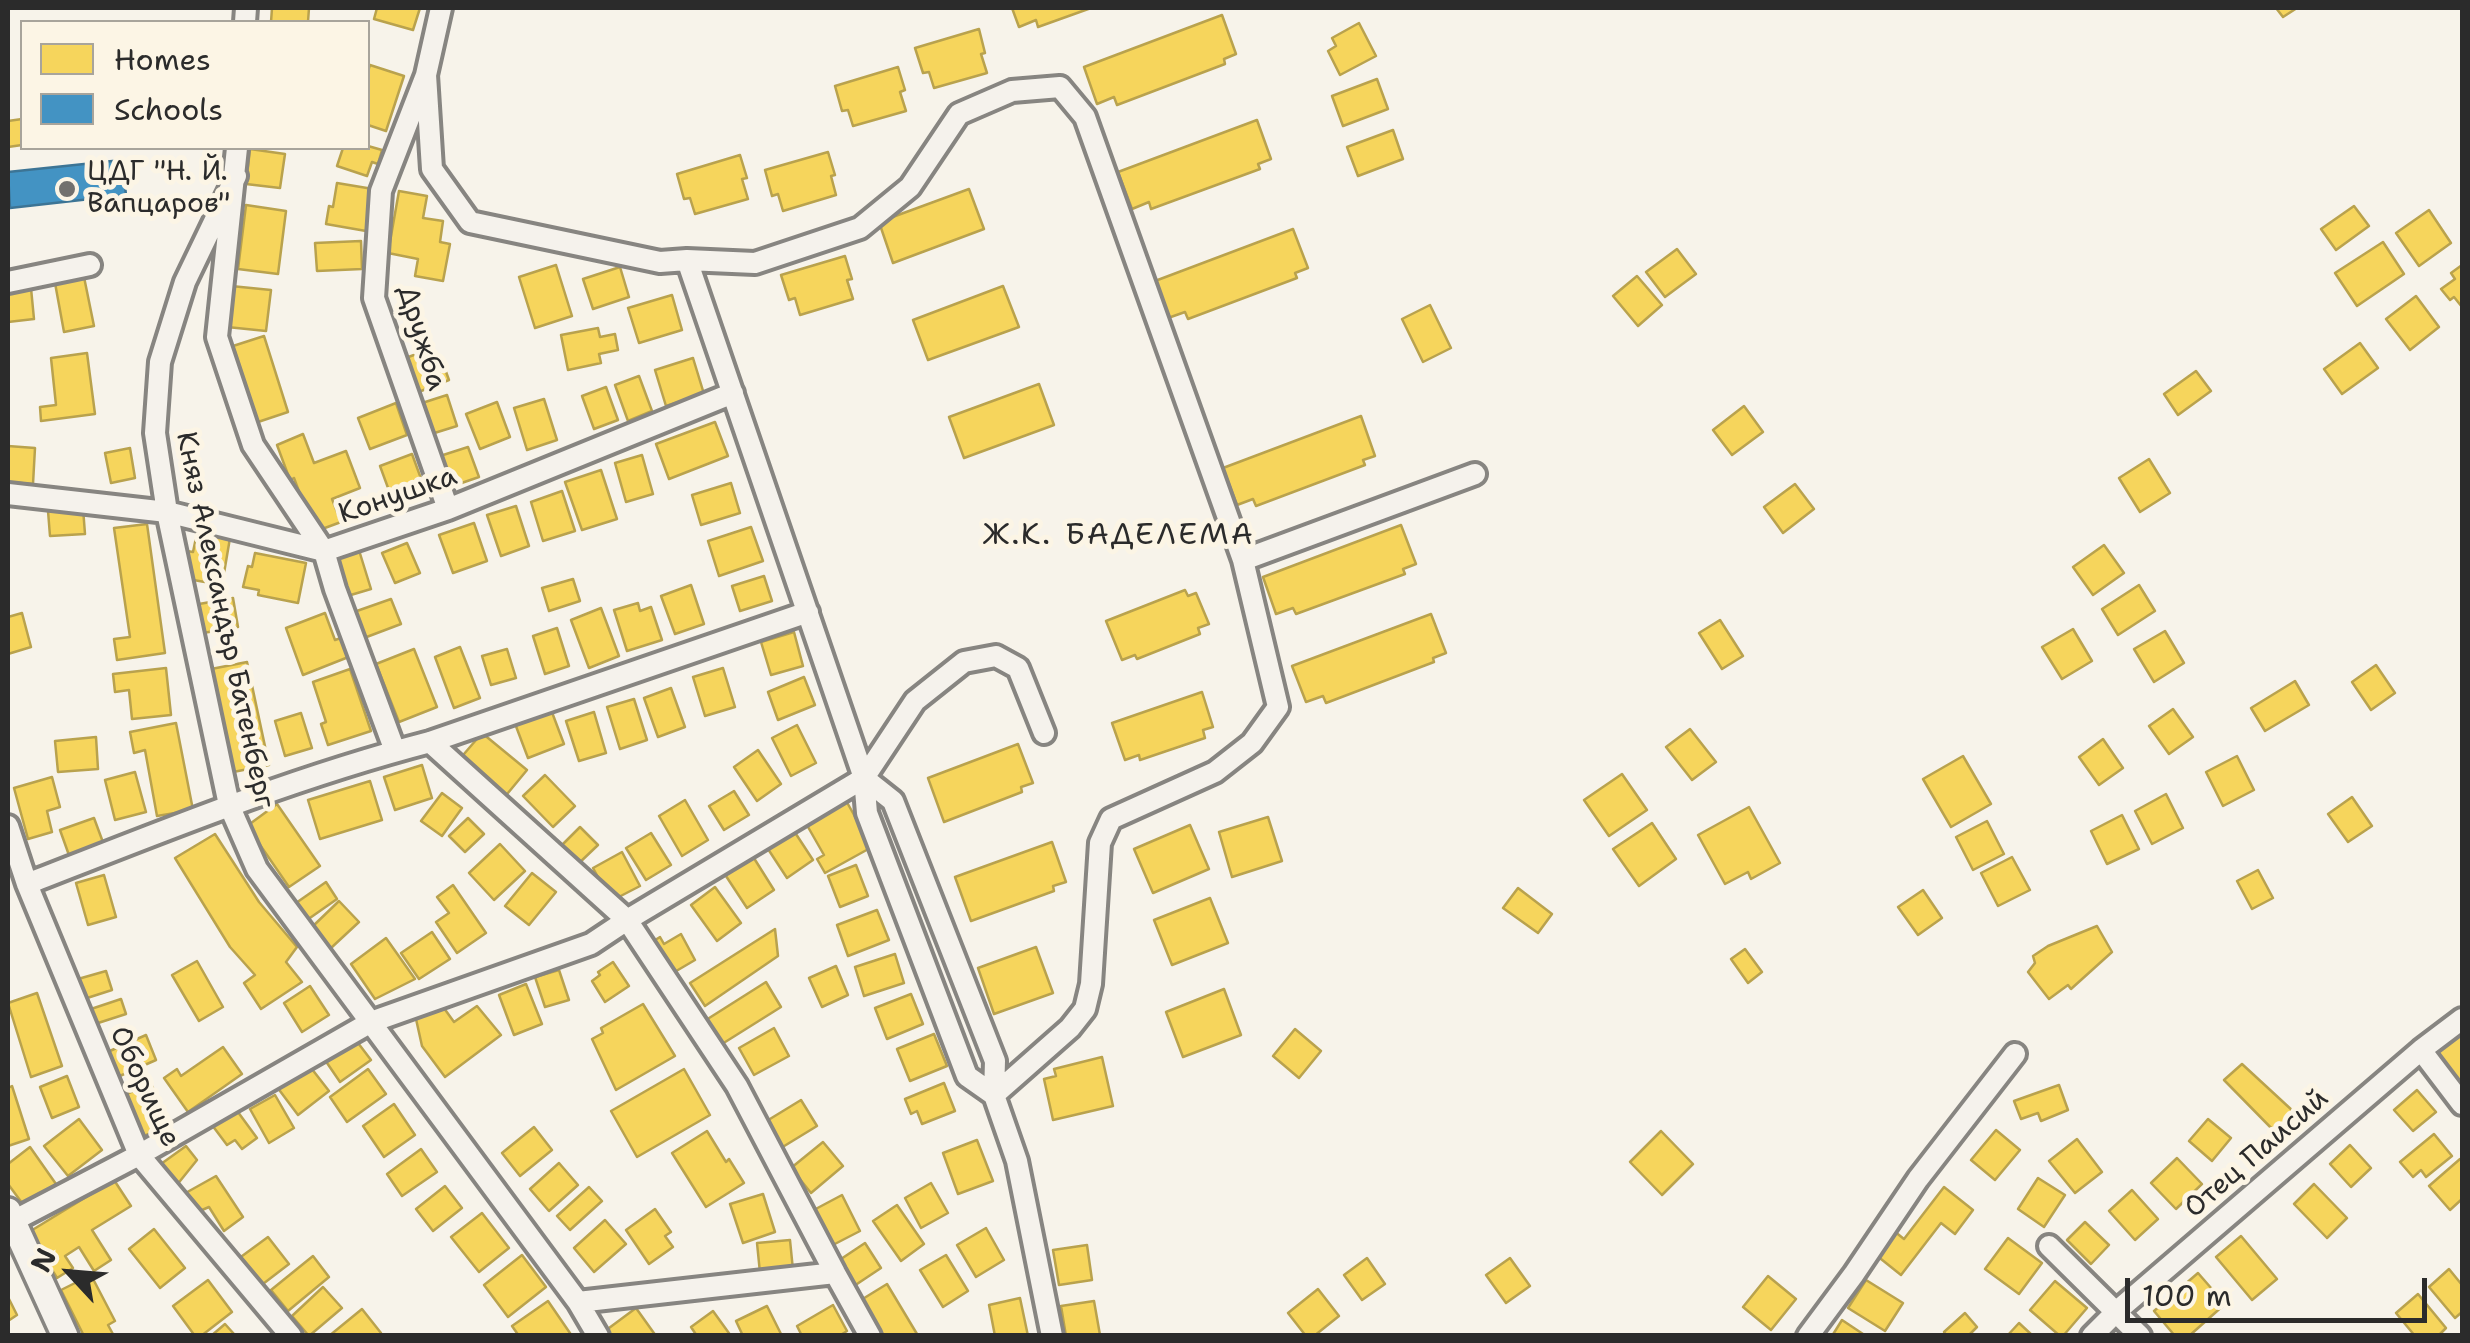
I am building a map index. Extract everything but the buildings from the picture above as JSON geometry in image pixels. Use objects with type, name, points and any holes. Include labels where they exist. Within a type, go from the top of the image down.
[{"type":"street","name":"Дружба","points":[[441,8],[426,75],[381,191],[374,298],[448,510]]},
{"type":"street","points":[[426,75],[432,168],[470,222],[660,262],[756,263],[860,228],[910,187],[959,114],[1012,91],[1060,87],[1084,117],[1243,560],[1278,708],[1252,743],[1215,772],[1112,819],[1100,843],[1091,984],[1084,1009],[1070,1028],[994,1095]]},
{"type":"street","points":[[238,150],[217,337],[253,445],[324,551],[396,751]]},
{"type":"street","name":"Княз Александър Батенберг","points":[[236,176],[185,282],[160,362],[155,433],[229,805],[257,869],[578,1302],[598,1336]]},
{"type":"street","points":[[687,260],[864,778],[867,813],[967,1076],[994,1095]]},
{"type":"street","points":[[8,282],[90,265]]},
{"type":"street","name":"Конушка","points":[[8,494],[168,512],[324,551],[448,510],[733,394]]},
{"type":"street","points":[[1243,560],[1475,474]]},
{"type":"street","points":[[26,884],[229,805],[430,742],[808,612]]},
{"type":"street","points":[[65,1336],[10,1216],[139,1154],[371,1022],[591,944],[864,778],[915,701],[964,662],[996,656],[1018,668],[1044,733]]},
{"type":"street","points":[[430,742],[627,920],[736,1086],[870,1336]]},
{"type":"street","points":[[864,778],[893,802],[995,1061],[994,1095],[1016,1161],[1052,1336]]},
{"type":"street","name":"Оборище","points":[[8,826],[26,884],[139,1154],[290,1336]]},
{"type":"street","name":"Отец Паисий","points":[[2092,1336],[2421,1050],[2462,1019]]},
{"type":"street","points":[[2421,1050],[2462,1104]]},
{"type":"street","points":[[1808,1336],[1918,1180],[2015,1054]]},
{"type":"street","points":[[2050,1246],[2140,1336]]},
{"type":"street","points":[[578,1302],[835,1274]]},
{"type":"place","name":"ЦДГ \"Н. Й. Вапцаров\"","points":[[67,189]]},
{"type":"district","name":"Ж.К. БАДЕЛЕМА","points":[[1119,536]]}]
